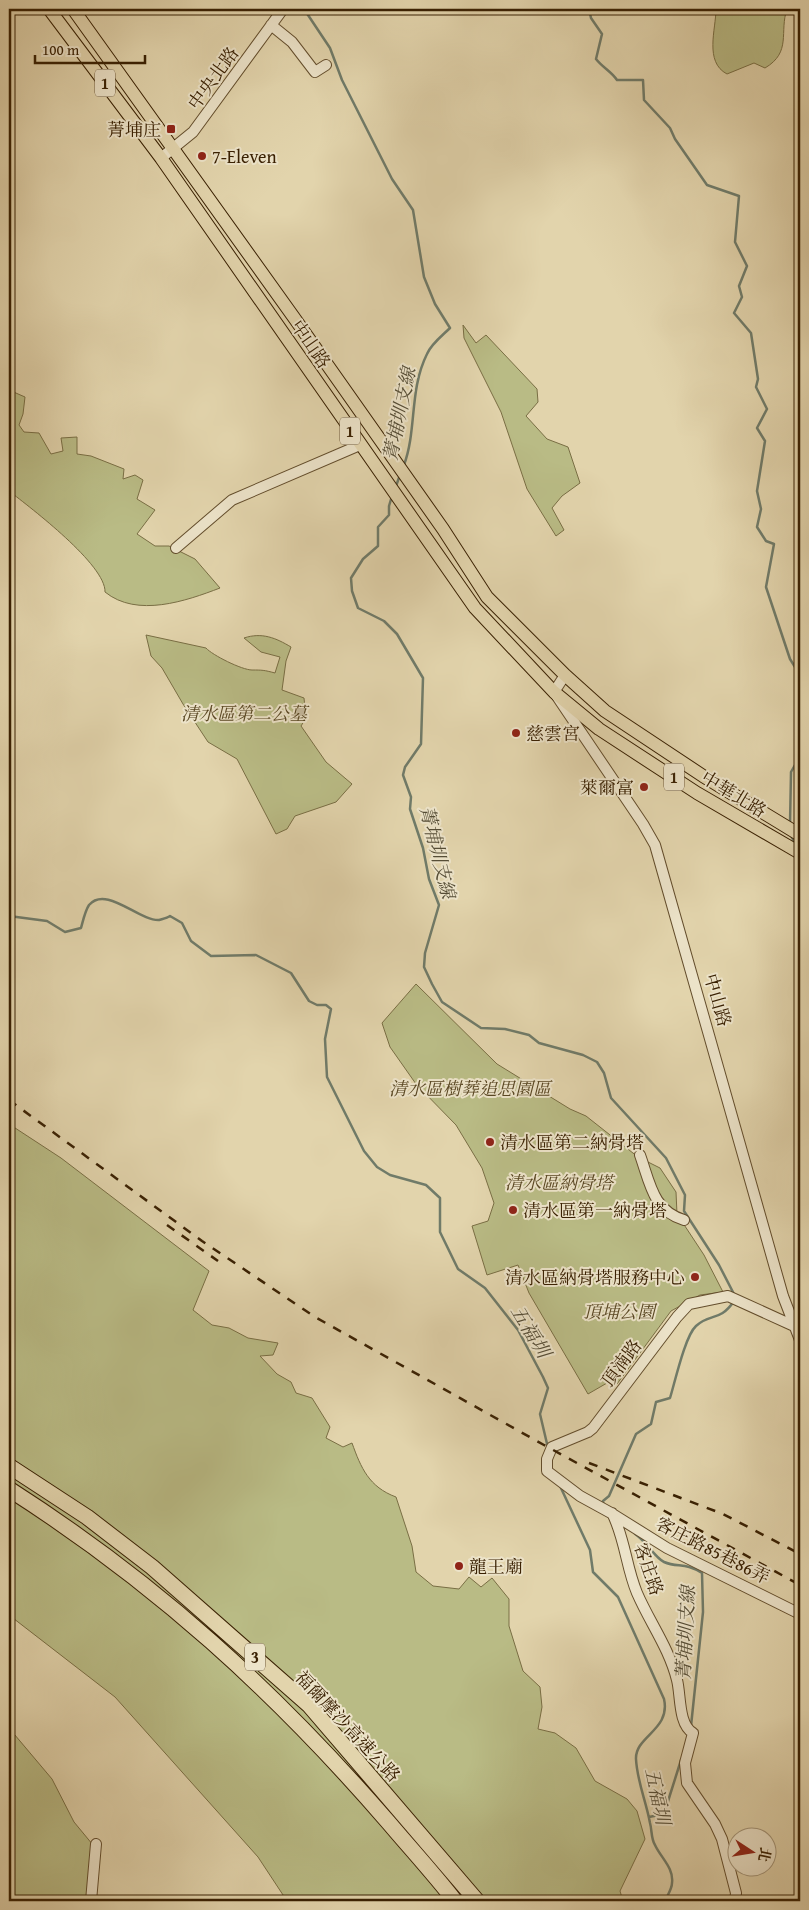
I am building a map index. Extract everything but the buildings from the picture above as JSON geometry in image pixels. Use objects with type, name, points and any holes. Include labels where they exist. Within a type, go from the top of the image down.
[{"type":"highway","name":"福爾摩沙高速公路","points":[[9,1466],[87,1517],[152,1568],[309,1705],[476,1901]]},
{"type":"highway","name":"福爾摩沙高速公路","points":[[9,1490],[63,1524],[139,1580],[212,1640],[286,1710],[343,1770],[453,1898]]},
{"type":"main road","name":"中山路","points":[[49,9],[161,158],[360,445],[476,608],[554,692]]},
{"type":"main road","name":"中山路","points":[[73,9],[443,529],[487,597],[565,675]]},
{"type":"main road","name":"中華北路","points":[[565,675],[605,711],[703,776],[800,834]]},
{"type":"main road","name":"中華北路","points":[[554,692],[599,729],[674,778],[800,853]]},
{"type":"street","name":"中央北路","points":[[161,158],[193,132],[283,9]]},
{"type":"street","points":[[271,24],[292,42],[315,72],[326,65]]},
{"type":"street","points":[[176,548],[232,500],[360,445]]},
{"type":"street","points":[[554,692],[565,675]]},
{"type":"street","name":"中山路","points":[[554,692],[655,844],[783,1296],[800,1340]]},
{"type":"street","points":[[640,1155],[658,1204],[674,1218],[684,1220]]},
{"type":"street","name":"頂湳路","points":[[612,1512],[580,1496],[548,1472],[547,1459],[552,1447],[588,1432],[593,1428],[677,1317],[690,1304],[728,1296],[794,1326]]},
{"type":"street","name":"客庄路85巷86弄","points":[[612,1512],[666,1548],[800,1614]]},
{"type":"street","name":"客庄路","points":[[612,1512],[620,1528],[627,1564],[638,1595],[667,1648],[677,1680],[684,1720],[693,1733],[685,1763],[687,1783],[715,1824],[722,1839],[736,1893],[736,1901]]},
{"type":"street","points":[[91,1901],[96,1844]]},
{"type":"green space","points":[[716,9],[787,9],[782,48],[779,55],[765,68],[754,63],[727,74],[720,69],[713,53]]},
{"type":"green space","points":[[463,325],[476,343],[486,335],[537,389],[538,402],[526,416],[547,439],[568,447],[580,483],[562,496],[552,508],[564,530],[556,536],[527,489],[501,412],[464,338]]},
{"type":"green space","points":[[9,390],[25,397],[23,414],[19,425],[24,432],[39,433],[51,454],[63,451],[61,438],[77,437],[77,454],[91,456],[124,469],[123,479],[135,475],[143,480],[137,499],[155,510],[137,534],[155,546],[169,546],[195,559],[220,588],[177,602],[146,606],[118,600],[105,592],[102,581],[94,567],[81,553],[49,523],[9,491]]},
{"type":"green space","name":"清水區第二公墓","points":[[146,635],[206,648],[241,668],[275,673],[280,657],[261,652],[244,638],[251,636],[269,637],[291,647],[286,661],[282,690],[304,698],[306,718],[301,726],[326,762],[352,784],[336,802],[295,816],[287,829],[276,834],[237,759],[208,742],[162,668],[151,656]]},
{"type":"green space","name":"清水區納骨塔","points":[[416,984],[497,1064],[570,1109],[586,1116],[638,1157],[660,1168],[676,1192],[677,1214],[704,1255],[723,1292],[700,1295],[671,1311],[617,1384],[607,1383],[588,1394],[529,1293],[518,1265],[487,1275],[472,1226],[488,1221],[494,1203],[482,1168],[456,1125],[416,1084],[390,1047],[382,1023]]},
{"type":"green space","points":[[9,1124],[61,1158],[209,1271],[193,1310],[212,1325],[229,1328],[248,1338],[278,1343],[273,1355],[260,1356],[277,1374],[291,1382],[296,1393],[312,1398],[330,1427],[326,1438],[343,1447],[352,1443],[367,1476],[379,1488],[396,1497],[412,1546],[416,1572],[433,1586],[459,1589],[469,1577],[481,1587],[492,1578],[509,1599],[509,1626],[523,1671],[540,1687],[542,1707],[538,1729],[555,1733],[576,1748],[595,1781],[627,1799],[637,1811],[645,1839],[620,1891],[623,1901],[287,1901],[258,1857],[115,1697],[9,1615]]},
{"type":"green space","points":[[9,1728],[52,1779],[74,1822],[93,1845],[87,1901],[9,1901]]},
{"type":"waterway","name":"菁埔圳支線","points":[[304,9],[330,48],[342,80],[392,179],[413,210],[424,277],[435,304],[450,328],[431,347],[421,368],[415,396],[411,438],[404,465]]},
{"type":"waterway","points":[[589,9],[591,18],[602,34],[596,59],[617,80],[643,80],[644,100],[670,128],[675,139],[707,185],[739,196],[735,242],[747,266],[739,286],[742,297],[734,313],[751,333],[758,379],[756,387],[767,409],[757,428],[765,441],[757,491],[761,509],[757,527],[766,541],[774,544],[766,587],[790,659],[800,675]]},
{"type":"waterway","name":"菁埔圳支線","points":[[396,486],[400,475]]},
{"type":"waterway","name":"菁埔圳支線","points":[[392,496],[389,515],[378,527],[378,546],[363,559],[351,578],[352,591],[358,608],[384,621],[397,634],[423,678],[421,744],[405,767],[403,775],[411,797],[410,809],[423,848],[429,879],[439,905],[425,953],[424,967],[442,1002],[481,1028],[505,1029],[529,1035],[539,1043],[583,1055],[597,1062],[604,1073],[611,1098],[666,1158],[685,1195],[684,1211],[719,1265],[735,1296]]},
{"type":"waterway","points":[[790,824],[791,772],[799,758],[800,747]]},
{"type":"waterway","points":[[790,834],[796,845]]},
{"type":"waterway","name":"五福圳","points":[[9,916],[47,921],[65,932],[81,928],[89,905],[96,900],[104,899],[123,905],[151,919],[159,920],[170,916],[182,923],[191,941],[211,956],[256,955],[291,973],[309,1001],[317,1005],[326,1005],[331,1009],[325,1039],[327,1077],[364,1151],[377,1167],[390,1175],[426,1185],[440,1198],[440,1232],[458,1269],[485,1288],[518,1330],[548,1388],[540,1414],[548,1448]]},
{"type":"waterway","name":"菁埔圳支線","points":[[604,1506],[603,1501],[609,1496],[636,1434],[651,1424],[656,1402],[670,1398],[684,1349],[692,1331],[701,1322],[720,1315],[734,1301]]},
{"type":"waterway","name":"五福圳","points":[[560,1486],[590,1550],[593,1572],[618,1597],[664,1699],[665,1710],[662,1718],[658,1726],[641,1744],[637,1751],[636,1759],[653,1840],[671,1873],[671,1888],[665,1901]]},
{"type":"waterway","name":"菁埔圳支線","points":[[635,1534],[664,1562],[691,1567],[702,1573],[703,1612],[691,1726]]},
{"type":"waterway","name":"菁埔圳支線","points":[[649,1817],[664,1814],[681,1760]]},
{"type":"railway","points":[[9,1100],[202,1241],[315,1317],[800,1585]]},
{"type":"railway","points":[[167,1225],[218,1261]]},
{"type":"railway","points":[[589,1463],[723,1514],[800,1554]]},
{"type":"place","name":"菁埔庄","points":[[171,129]]},
{"type":"place","name":"7-Eleven","points":[[202,156]]},
{"type":"place","name":"慈雲宮","points":[[516,733]]},
{"type":"place","name":"萊爾富","points":[[644,787]]},
{"type":"place","name":"清水區第二納骨塔","points":[[490,1142]]},
{"type":"place","name":"清水區第一納骨塔","points":[[513,1210]]},
{"type":"place","name":"清水區納骨塔服務中心","points":[[695,1277]]},
{"type":"place","name":"龍王廟","points":[[459,1566]]},
{"type":"park label","name":"清水區樹葬追思園區","points":[[470,1088]]},
{"type":"park label","name":"頂埔公園","points":[[619,1311]]}]
